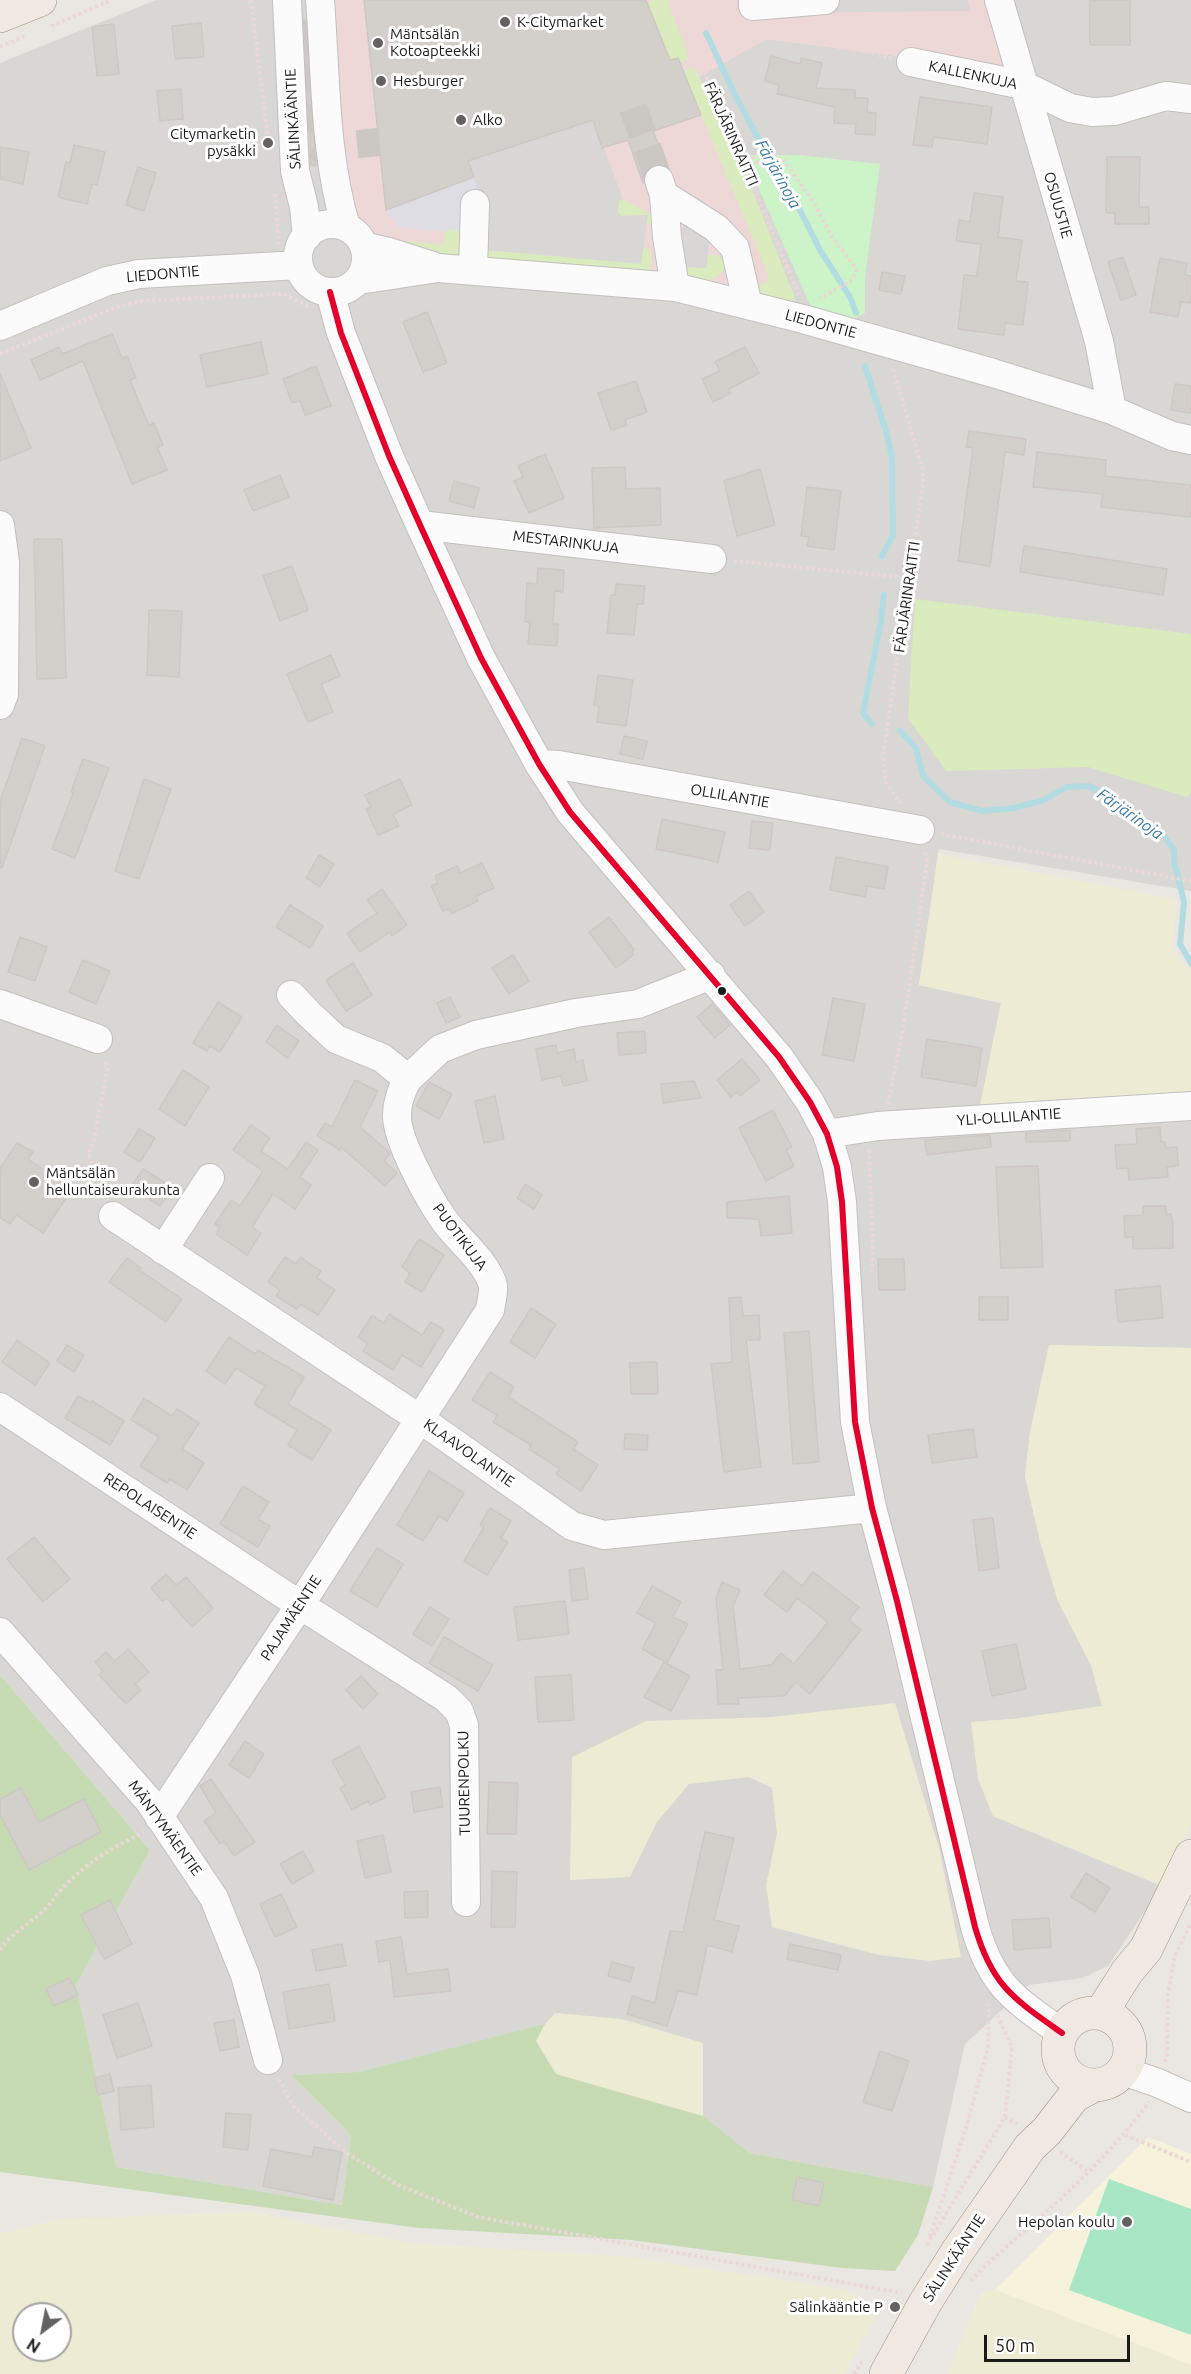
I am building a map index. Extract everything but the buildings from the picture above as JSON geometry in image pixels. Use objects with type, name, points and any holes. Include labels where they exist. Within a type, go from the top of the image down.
[{"type":"main road","points":[[0,16],[40,15]]},
{"type":"main road","points":[[1112,2020],[1140,1978],[1146,1949],[1191,1856]]},
{"type":"main road","points":[[1090,2013],[1112,2020],[1128,2036],[1129,2060],[1109,2078],[1075,2079],[1062,2048],[1069,2023],[1079,2016],[1090,2013]]},
{"type":"main road","name":"SÄLINKÄÄNTIE","points":[[1042,2147],[1059,2084],[1062,2048]]},
{"type":"main road","name":"SÄLINKÄÄNTIE","points":[[876,2364],[909,2295],[957,2252],[1042,2147],[1047,2131],[1074,2097],[1109,2078]]},
{"type":"street","points":[[752,10],[825,0]]},
{"type":"street","name":"OSUUSTIE","points":[[999,0],[1099,341],[1112,410]]},
{"type":"street","name":"SÄLINKÄÄNTIE","points":[[302,5],[295,171],[304,207],[307,236]]},
{"type":"street","name":"SÄLINKÄÄNTIE","points":[[302,5],[338,201],[355,237]]},
{"type":"street","name":"KALLENKUJA","points":[[911,62],[1023,85],[1070,108],[1092,112],[1114,111],[1166,96],[1191,99]]},
{"type":"street","points":[[675,287],[661,187],[716,228],[735,248],[748,305]]},
{"type":"street","points":[[473,271],[475,204]]},
{"type":"street","points":[[331,300],[340,291],[351,287],[359,280],[366,264],[355,237],[325,225],[307,236],[301,245],[299,266],[307,280],[331,300],[389,456],[481,658],[539,764],[570,812],[779,1057],[810,1102],[827,1134],[837,1167],[842,1202],[855,1422],[872,1508],[897,1601],[975,1927],[983,1956],[996,1978],[1062,2048]]},
{"type":"street","name":"LIEDONTIE","points":[[355,237],[389,252],[438,268],[675,287],[993,373],[1112,410],[1172,436],[1191,440]]},
{"type":"street","name":"LIEDONTIE","points":[[0,326],[107,280],[139,274],[299,266]]},
{"type":"street","name":"LIEDONTIE","points":[[359,280],[438,268]]},
{"type":"street","points":[[0,525],[5,562],[4,694],[0,705]]},
{"type":"street","name":"MESTARINKUJA","points":[[420,525],[712,559]]},
{"type":"street","name":"OLLILANTIE","points":[[539,764],[559,765],[920,830]]},
{"type":"street","name":"PUOTIKUJA","points":[[420,1419],[490,1310],[493,1285],[483,1265],[444,1220],[421,1182],[407,1152],[397,1116],[402,1089],[408,1079],[440,1049],[476,1035],[576,1013],[638,1004],[711,975]]},
{"type":"street","points":[[291,995],[336,1039],[382,1058],[408,1079]]},
{"type":"street","points":[[0,1004],[99,1039]]},
{"type":"street","name":"YLI-OLLILANTIE","points":[[827,1134],[878,1126],[1191,1106]]},
{"type":"street","points":[[163,1250],[210,1178]]},
{"type":"street","name":"KLAAVOLANTIE","points":[[112,1216],[420,1419],[572,1526],[604,1535],[872,1508]]},
{"type":"street","name":"REPOLAISENTIE","points":[[0,1407],[300,1605]]},
{"type":"street","name":"PAJAMÄENTIE","points":[[155,1822],[300,1605],[420,1419]]},
{"type":"street","name":"TUURENPOLKU","points":[[300,1605],[446,1698],[459,1711],[464,1725],[466,1902]]},
{"type":"street","name":"MÄNTYMÄENTIE","points":[[0,1632],[149,1801],[155,1822],[214,1898],[245,1975],[268,2060]]},
{"type":"street","points":[[1109,2078],[1158,2083],[1191,2098]]},
{"type":"path","points":[[40,15],[112,0]]},
{"type":"path","name":"FÄRJÄRINRAITTI","points":[[674,0],[802,302]]},
{"type":"path","name":"KALLENKUJA","points":[[683,20],[752,10],[911,62]]},
{"type":"path","points":[[0,47],[31,34]]},
{"type":"path","points":[[742,158],[752,155],[759,165],[783,159],[789,165],[816,206],[832,237],[856,268],[856,274],[850,281],[836,289]]},
{"type":"path","points":[[0,354],[106,311],[142,301],[284,294],[311,309],[331,300]]},
{"type":"path","name":"FÄRJÄRINRAITTI","points":[[892,368],[923,470],[910,578],[883,756],[886,783],[920,830]]},
{"type":"path","points":[[712,559],[910,578]]},
{"type":"path","points":[[871,1281],[873,1248],[868,1154],[888,1105],[903,1029],[927,861],[920,830],[1191,881]]},
{"type":"path","points":[[99,1039],[108,1067],[93,1144],[88,1153],[112,1216]]},
{"type":"path","points":[[0,1950],[6,1940],[49,1906],[55,1896],[75,1875],[108,1849],[155,1822]]},
{"type":"path","points":[[922,2254],[1005,2116],[1012,2048],[989,1997],[988,2047],[966,2128],[927,2245]]},
{"type":"path","points":[[268,2060],[293,2106],[348,2154],[398,2185],[478,2217],[909,2295]]},
{"type":"path","points":[[1125,2135],[1191,2162]]},
{"type":"path","points":[[967,2286],[987,2263],[1089,2172],[1042,2147]]},
{"type":"path","points":[[854,2374],[876,2364]]},
{"type":"shaded area","points":[[156,0],[333,0],[801,314],[698,77],[766,39],[1007,70],[994,0],[1191,0],[1191,891],[939,849],[919,985],[1001,1003],[979,1110],[1191,1098],[1191,1348],[1049,1345],[1030,1433],[1025,1476],[1040,1541],[1058,1601],[1091,1665],[1102,1706],[1014,1719],[972,1722],[993,1816],[1162,1886],[1108,1966],[1082,1978],[1029,1985],[965,2044],[933,2187],[750,2153],[702,2116],[544,2025],[358,2072],[291,2075],[351,2135],[342,2205],[116,2167],[76,1985],[150,1850],[0,1675],[0,63]]},
{"type":"shaded area","points":[[333,0],[994,0],[1007,70],[766,39],[699,77],[801,315],[443,265],[364,236],[350,223]]},
{"type":"shaded area","points":[[761,0],[968,0],[970,11],[761,13]]},
{"type":"shaded area","points":[[1030,0],[1059,0],[1062,39],[1033,41]]},
{"type":"shaded area","points":[[593,120],[623,199],[619,201],[618,212],[621,216],[648,215],[641,264],[485,250],[478,191],[468,161]]},
{"type":"shaded area","points":[[474,177],[478,191],[461,232],[452,229],[445,232],[398,227],[386,210]]},
{"type":"shaded area","points":[[683,223],[711,225],[706,268],[681,267]]},
{"type":"shaded area","points":[[49,451],[70,501],[38,515],[34,506],[23,510],[5,469]]},
{"type":"shaded area","points":[[177,495],[179,594],[94,596],[93,534],[104,533],[103,496]]},
{"type":"shaded area","points":[[938,854],[1175,899],[1176,910],[1171,949],[1191,972],[1191,1098],[979,1111],[1001,1003],[919,985]]},
{"type":"shaded area","points":[[35,866],[145,905],[129,953],[18,914]]},
{"type":"shaded area","points":[[1049,1345],[1191,1348],[1191,1824],[1162,1886],[993,1816],[978,1779],[971,1722],[1014,1719],[1102,1706],[1091,1665],[1058,1601],[1040,1541],[1025,1476],[1030,1433]]},
{"type":"shaded area","points":[[895,1703],[939,1848],[961,1957],[931,1961],[879,1955],[772,1927],[766,1885],[777,1834],[772,1788],[749,1777],[689,1784],[657,1822],[630,1877],[570,1880],[572,1757],[646,1721],[772,1717]]},
{"type":"shaded area","points":[[555,2013],[622,2019],[703,2043],[703,2116],[556,2074],[536,2041],[545,2024]]},
{"type":"shaded area","name":"Hepolan koulu","points":[[1148,2137],[1191,2154],[1191,2365],[995,2290]]},
{"type":"shaded area","points":[[250,2212],[409,2243],[620,2256],[844,2290],[873,2305],[877,2314],[845,2374],[0,2374],[0,2232],[6,2233],[56,2219]]},
{"type":"shaded area","points":[[995,2290],[1191,2365],[1191,2374],[947,2374],[980,2293]]},
{"type":"green space","points":[[654,0],[667,0],[689,58],[679,63],[670,60],[648,3]]},
{"type":"green space","points":[[694,67],[753,192],[795,298],[791,303],[759,294],[759,285],[769,281],[768,274],[683,72]]},
{"type":"green space","points":[[744,155],[799,155],[880,164],[865,277],[865,313],[849,321],[811,307]]},
{"type":"green space","points":[[623,199],[651,215],[651,224],[647,223],[647,215],[621,216],[617,212],[619,201]]},
{"type":"green space","points":[[452,229],[461,232],[461,254],[454,259],[396,240],[443,245],[445,232]]},
{"type":"green space","points":[[646,247],[651,250],[651,274],[486,261],[485,250],[641,263],[642,251]]},
{"type":"green space","points":[[708,255],[719,255],[724,260],[725,268],[717,277],[707,280],[683,278],[676,262],[706,268]]},
{"type":"green space","points":[[915,599],[1191,634],[1191,792],[1187,797],[1088,767],[946,771],[908,718]]},
{"type":"green space","points":[[0,1675],[150,1850],[76,1985],[116,2167],[342,2205],[351,2135],[291,2075],[358,2072],[545,2024],[536,2041],[556,2074],[703,2116],[750,2153],[933,2187],[918,2235],[895,2271],[842,2268],[631,2240],[419,2228],[0,2172]]},
{"type":"green space","points":[[1109,2179],[1191,2209],[1191,2335],[1069,2290]]},
{"type":"waterway","name":"Färjärinoja","points":[[706,33],[736,97],[820,250],[850,297],[856,313]]},
{"type":"waterway","name":"Färjärinoja","points":[[865,366],[892,457],[893,535],[882,556]]},
{"type":"waterway","name":"Färjärinoja","points":[[872,724],[863,713],[884,595]]},
{"type":"waterway","name":"Färjärinoja","points":[[900,731],[916,748],[923,776],[950,802],[982,811],[1014,808],[1044,800],[1067,787],[1089,786],[1113,799],[1134,818],[1162,833],[1174,850],[1174,861],[1184,902],[1180,944],[1191,963]]},
{"type":"tunnel","points":[[304,21],[314,144],[319,148],[379,142]]},
{"type":"tunnel","points":[[633,108],[659,180]]},
{"type":"transit line","points":[[330,292],[341,333],[389,456],[481,658],[539,764],[570,812],[779,1057],[810,1102],[827,1134],[837,1167],[842,1202],[855,1422],[872,1508],[897,1601],[975,1927],[989,1964],[997,1978],[1018,2000],[1062,2033]]},
{"type":"place","name":"K-Citymarket","points":[[505,22]]},
{"type":"place","name":"Mäntsälän Kotoapteekki","points":[[378,43]]},
{"type":"place","name":"Hesburger","points":[[381,81]]},
{"type":"place","name":"Alko","points":[[461,120]]},
{"type":"place","name":"Citymarketin pysäkki","points":[[268,143]]},
{"type":"place","name":"Mäntsälän helluntaiseurakunta","points":[[34,1182]]},
{"type":"place","name":"Hepolan koulu","points":[[1127,2222]]},
{"type":"place","name":"Sälinkääntie P","points":[[895,2307]]}]
